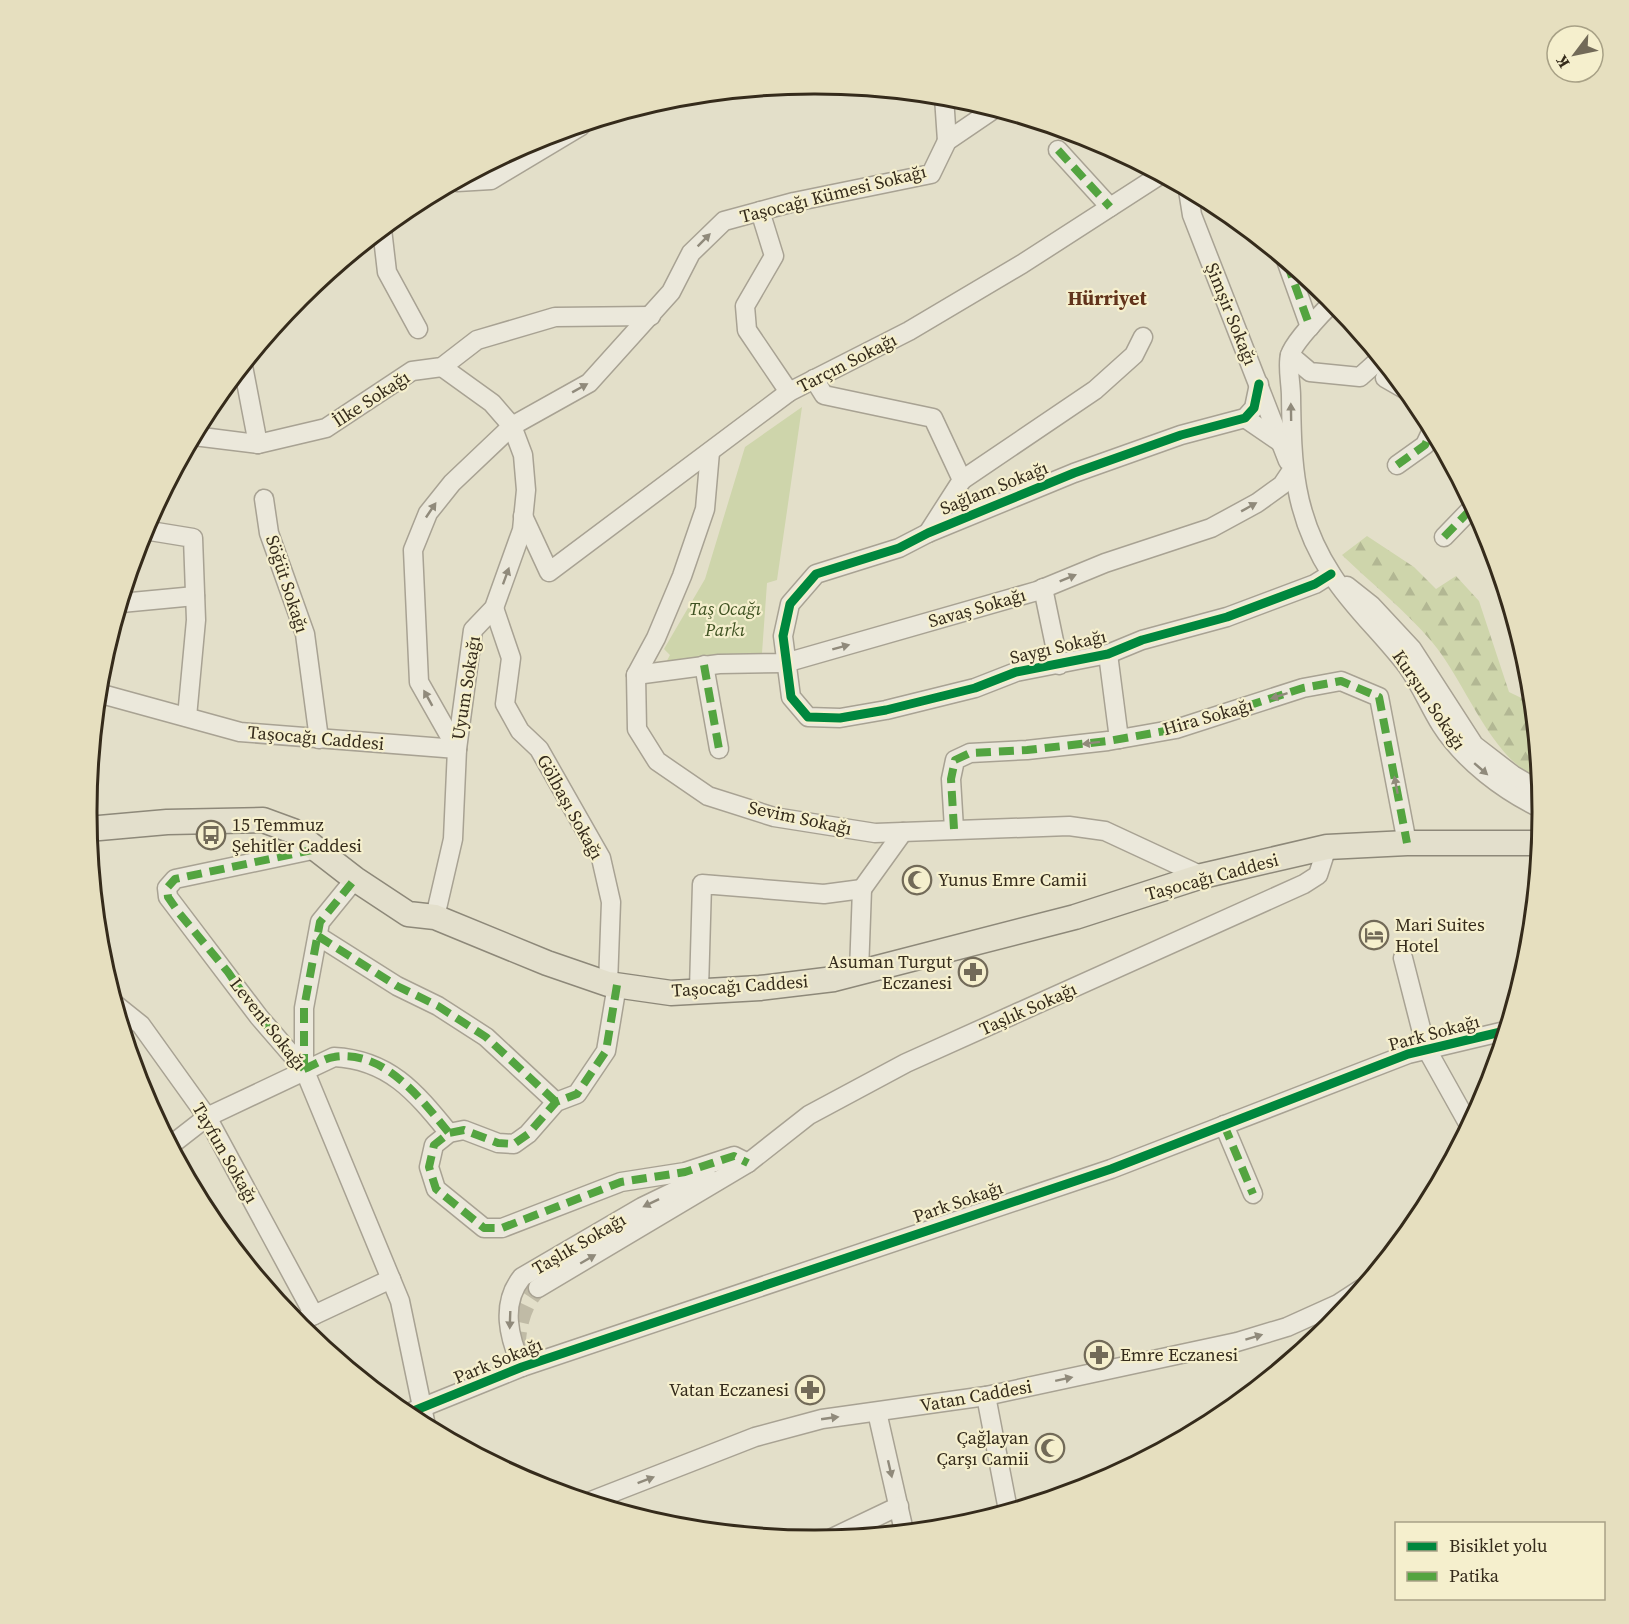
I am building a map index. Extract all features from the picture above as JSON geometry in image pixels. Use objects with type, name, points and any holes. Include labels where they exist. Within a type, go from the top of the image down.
[{"type":"main road","points":[[97,816],[185,807],[269,805],[300,817],[361,865],[419,902],[435,917]]},
{"type":"main road","points":[[98,828],[213,819],[262,820],[293,831],[355,879],[408,914],[435,917]]},
{"type":"main road","name":"Taşocağı Caddesi","points":[[435,917],[547,963],[612,984],[670,993],[699,989],[760,988],[834,979],[1075,917],[1202,876],[1327,847],[1407,843],[1531,843]]},
{"type":"street","points":[[945,107],[947,141]]},
{"type":"street","points":[[947,141],[984,115]]},
{"type":"street","name":"Taşocağı Kümesi Sokağı","points":[[457,749],[419,682],[413,550],[428,513],[452,483],[512,426],[589,383],[671,292],[691,253],[724,221],[931,174],[947,141]]},
{"type":"street","points":[[1058,150],[1110,207]]},
{"type":"street","points":[[474,181],[491,180],[520,158]]},
{"type":"street","name":"Tarçın Sokağı","points":[[523,516],[549,572],[789,392],[909,331],[1022,264],[1153,180]]},
{"type":"street","name":"Şimşir Sokağı","points":[[1190,201],[1192,215],[1292,470]]},
{"type":"street","points":[[760,211],[774,256],[745,306],[747,330],[789,392]]},
{"type":"street","points":[[383,239],[387,272],[418,329]]},
{"type":"street","points":[[1292,277],[1310,327]]},
{"type":"street","points":[[1326,309],[1290,354],[1310,372],[1360,377],[1375,364]]},
{"type":"street","points":[[512,426],[492,403],[442,367],[477,340],[555,317],[651,316]]},
{"type":"street","points":[[928,533],[962,480],[1095,390],[1134,355],[1143,337]]},
{"type":"street","name":"Kurşun Sokağı","points":[[1290,354],[1292,470],[1299,505],[1331,574],[1355,607],[1390,644],[1420,685],[1441,726],[1464,754],[1492,778],[1532,803]]},
{"type":"street","name":"İlke Sokağı","points":[[203,437],[258,444],[326,428],[412,371],[442,367]]},
{"type":"street","points":[[245,375],[258,444]]},
{"type":"street","points":[[814,379],[824,395],[933,418],[962,480]]},
{"type":"street","points":[[1258,384],[1254,408],[1245,418],[1280,442]]},
{"type":"street","name":"Sağlam Sokağı","points":[[785,663],[783,636],[790,604],[816,574],[899,548],[928,533],[1074,473],[1181,435],[1245,418]]},
{"type":"street","name":"Uyum Sokağı","points":[[457,749],[473,630],[494,608],[522,530],[526,490],[523,455],[512,426]]},
{"type":"street","points":[[1397,465],[1425,445],[1428,440]]},
{"type":"street","name":"Sevim Sokağı","points":[[710,452],[705,509],[682,576],[656,638],[636,675],[637,729],[657,762],[708,796],[774,817],[875,833],[1069,826],[1105,831],[1202,876]]},
{"type":"street","name":"Savaş Sokağı","points":[[636,675],[704,665],[785,663],[1043,588],[1105,562],[1210,528],[1257,503],[1282,485],[1292,470]]},
{"type":"street","name":"Söğüt Sokağı","points":[[264,500],[269,533],[305,634],[319,739]]},
{"type":"street","points":[[1443,537],[1466,514]]},
{"type":"street","points":[[154,532],[193,538],[196,620],[187,717]]},
{"type":"street","name":"Kurşun Sokağı","points":[[1331,574],[1371,604],[1412,648],[1474,745],[1531,786]]},
{"type":"street","name":"Saygı Sokağı","points":[[785,663],[791,697],[808,717],[840,718],[943,698],[1016,672],[1108,654],[1142,640],[1227,617],[1315,584],[1331,574]]},
{"type":"street","points":[[1043,588],[1059,665]]},
{"type":"street","points":[[128,602],[195,596]]},
{"type":"street","name":"Gölbaşı Sokağı","points":[[449,1133],[464,1130],[498,1143],[514,1144],[528,1134],[556,1102],[577,1094],[606,1051],[612,984],[611,902],[601,858],[539,749],[520,731],[505,704],[511,658],[494,608]]},
{"type":"street","points":[[1108,654],[1119,739]]},
{"type":"street","points":[[704,665],[719,749]]},
{"type":"street","name":"Hira Sokağı","points":[[954,829],[951,778],[955,760],[969,753],[1027,750],[1119,739],[1176,729],[1303,688],[1341,681],[1379,697],[1407,843]]},
{"type":"street","name":"Taşocağı Caddesi","points":[[107,695],[240,732],[457,749]]},
{"type":"street","points":[[435,917],[453,839],[457,749]]},
{"type":"street","points":[[859,972],[862,888],[903,832]]},
{"type":"street","name":"Taşlık Sokağı","points":[[538,1288],[748,1163],[809,1114],[906,1063],[1304,884],[1318,875],[1327,847]]},
{"type":"street","name":"Levent Sokağı","points":[[317,849],[175,879],[167,888],[168,897],[228,972],[259,1017],[304,1069],[400,1301],[417,1410]]},
{"type":"street","points":[[304,1069],[304,1008],[320,922],[355,879]]},
{"type":"street","points":[[699,989],[702,884],[824,894],[862,888]]},
{"type":"street","points":[[318,936],[397,986],[438,1006],[486,1037],[556,1102]]},
{"type":"street","points":[[1403,958],[1426,1048],[1464,1117]]},
{"type":"street","name":"Tayfun Sokağı","points":[[126,1013],[141,1025],[207,1117],[314,1315]]},
{"type":"street","name":"Park Sokağı","points":[[423,1413],[522,1367],[1111,1169],[1426,1048],[1497,1034]]},
{"type":"street","points":[[177,1140],[207,1117],[304,1069],[334,1057],[356,1058],[378,1065],[407,1085],[449,1133],[434,1145],[429,1167],[436,1189],[484,1228],[502,1228],[621,1182],[685,1172],[734,1156],[748,1163]]},
{"type":"street","points":[[1224,1125],[1253,1194]]},
{"type":"street","name":"Taşlık Sokağı","points":[[522,1367],[509,1337],[513,1287],[522,1277],[652,1203],[702,1178],[725,1177]]},
{"type":"street","points":[[307,1319],[391,1279]]},
{"type":"street","name":"Vatan Caddesi","points":[[602,1497],[755,1437],[822,1419],[986,1396],[1238,1342],[1287,1327],[1335,1305]]},
{"type":"street","points":[[986,1396],[1007,1503]]},
{"type":"street","points":[[877,1412],[902,1524]]},
{"type":"street","points":[[852,1528],[898,1506]]},
{"type":"green space","name":"Taş Ocağı Parkı","points":[[802,407],[777,580],[767,583],[762,653],[663,668],[670,655],[664,649],[705,579],[745,447]]},
{"type":"green space","points":[[1367,536],[1414,567],[1436,589],[1456,576],[1479,601],[1509,692],[1523,699],[1530,774],[1506,754],[1492,737],[1432,642],[1400,608],[1342,555]]},
{"type":"tunnel","points":[[516,1349],[521,1317],[538,1288]]},
{"type":"marked path","points":[[1058,150],[1110,207]]},
{"type":"marked path","points":[[1292,277],[1310,327]]},
{"type":"marked path","points":[[1397,465],[1425,445],[1428,440]]},
{"type":"marked path","points":[[1444,537],[1466,514]]},
{"type":"marked path","points":[[704,665],[719,749]]},
{"type":"marked path","points":[[954,829],[951,779],[955,760],[970,753],[1027,750],[1108,741],[1176,729],[1303,688],[1341,681],[1379,697],[1407,843]]},
{"type":"marked path","points":[[304,1069],[259,1017],[228,972],[179,913],[168,897],[167,888],[175,879],[317,849]]},
{"type":"marked path","points":[[304,1069],[304,1008],[320,922],[355,879]]},
{"type":"marked path","points":[[318,936],[397,986],[438,1006],[486,1037],[556,1102]]},
{"type":"marked path","points":[[617,985],[606,1051],[577,1094],[556,1102],[528,1134],[514,1144],[498,1143],[464,1130],[449,1133],[434,1145],[429,1167],[436,1189],[484,1228],[502,1228],[621,1182],[685,1172],[734,1156],[748,1163]]},
{"type":"marked path","points":[[304,1069],[334,1057],[352,1057],[369,1061],[385,1069],[414,1092],[449,1133]]},
{"type":"marked path","points":[[1224,1125],[1253,1194]]},
{"type":"cycle path","points":[[1259,384],[1254,408],[1245,418],[1181,435],[1074,473],[928,533],[899,548],[816,574],[790,604],[783,636],[791,697],[808,717],[840,718],[886,710],[975,688],[1016,672],[1108,654],[1142,640],[1227,617],[1315,584],[1331,574]]},
{"type":"cycle path","points":[[417,1410],[522,1367],[1111,1169],[1408,1054],[1497,1033]]},
{"type":"place","name":"15 Temmuz Şehitler Caddesi","points":[[211,835]]},
{"type":"place","name":"Yunus Emre Camii","points":[[917,880]]},
{"type":"place","name":"Mari Suites Hotel","points":[[1374,935]]},
{"type":"place","name":"Asuman Turgut Eczanesi","points":[[973,972]]},
{"type":"place","name":"Emre Eczanesi","points":[[1099,1355]]},
{"type":"place","name":"Vatan Eczanesi","points":[[810,1390]]},
{"type":"place","name":"Çağlayan Çarşı Camii","points":[[1050,1448]]},
{"type":"district","name":"Hürriyet","points":[[1107,298]]}]
